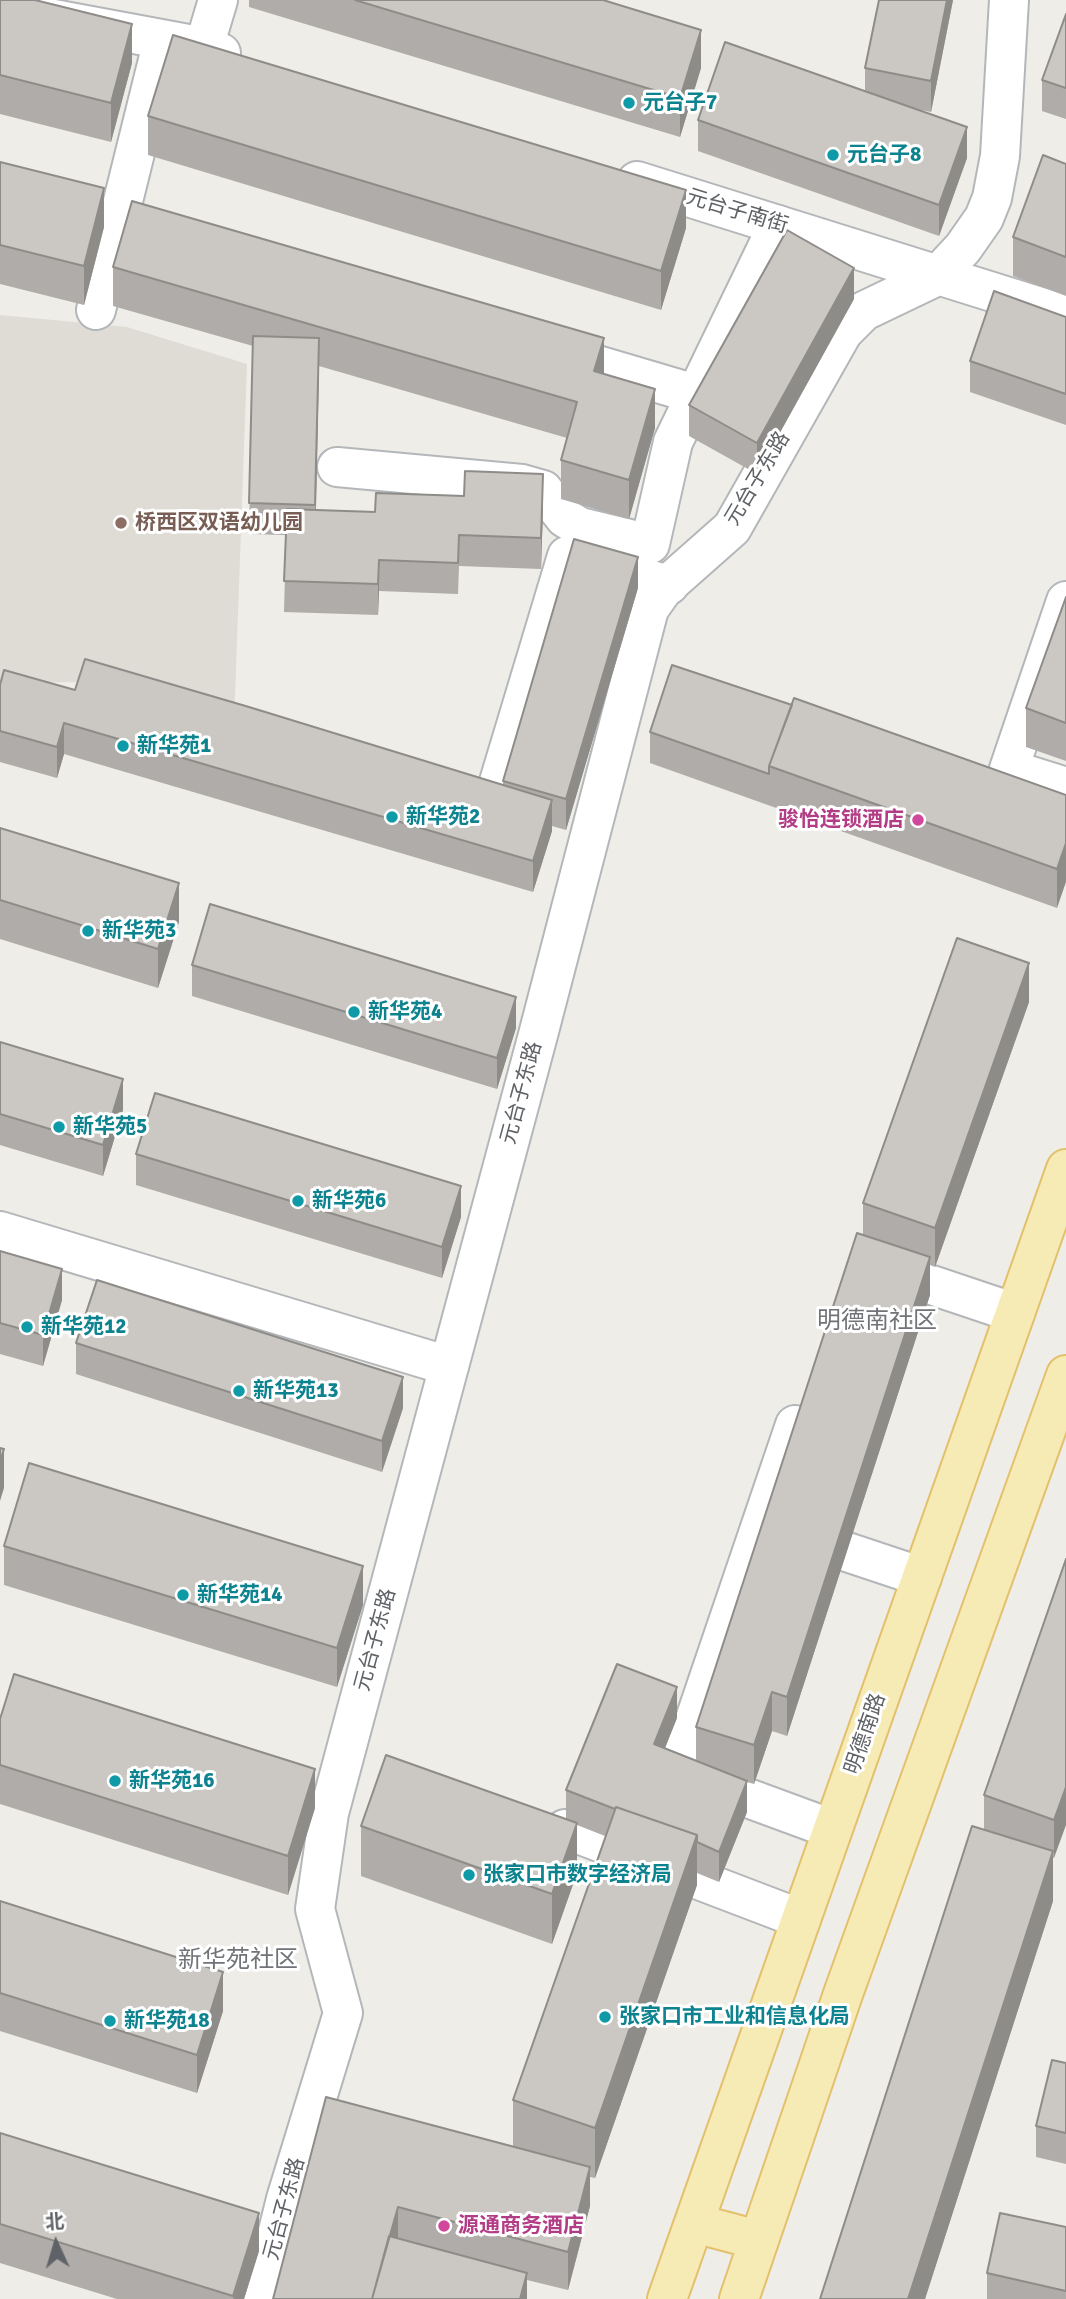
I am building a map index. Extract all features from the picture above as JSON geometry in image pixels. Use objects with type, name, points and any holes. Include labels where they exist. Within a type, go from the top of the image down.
[{"type":"main road","name":"明德南路","points":[[667,2299],[1066,1168]]},
{"type":"main road","points":[[739,2299],[844,1994],[1066,1375]]},
{"type":"main road","points":[[694,2223],[758,2241]]},
{"type":"street","points":[[204,47],[218,0]]},
{"type":"street","name":"元台子东路","points":[[261,2299],[286,2199],[343,2013],[315,1909],[329,1813],[541,1021],[640,636],[649,609],[669,585],[732,528],[843,332],[864,311],[937,276],[974,234],[992,198],[1002,134],[1009,0]]},
{"type":"street","points":[[0,9],[204,47],[257,64]]},
{"type":"street","points":[[96,310],[163,40]]},
{"type":"street","name":"元台子南街","points":[[603,170],[1066,315]]},
{"type":"street","points":[[0,195],[119,224],[213,252]]},
{"type":"street","points":[[650,544],[673,442],[778,225]]},
{"type":"street","points":[[521,343],[695,394]]},
{"type":"street","points":[[337,467],[522,484],[543,490],[565,518],[580,527],[699,557]]},
{"type":"street","points":[[492,805],[567,556],[669,585]]},
{"type":"street","points":[[1066,601],[1009,769],[1066,787]]},
{"type":"street","points":[[0,1231],[449,1366]]},
{"type":"street","points":[[847,1271],[852,1258],[1015,1314]]},
{"type":"street","points":[[804,1397],[768,1525],[677,1772],[832,1829]]},
{"type":"street","points":[[847,1552],[922,1577]]},
{"type":"street","points":[[565,1829],[801,1919]]},
{"type":"shaded area","name":"桥西区双语幼儿园","points":[[0,315],[127,327],[247,364],[234,724],[86,682],[0,683]]},
{"type":"building","points":[[0,0],[35,0],[132,24],[111,103],[0,75]]},
{"type":"building","points":[[355,0],[603,0],[701,30],[680,98]]},
{"type":"building","points":[[879,0],[947,0],[931,81],[865,68]]},
{"type":"building","points":[[1066,14],[1066,88],[1042,80]]},
{"type":"building","points":[[173,35],[686,190],[661,271],[148,116]]},
{"type":"building","name":"元台子8","points":[[725,42],[967,127],[939,205],[698,120]]},
{"type":"building","points":[[1043,155],[1066,164],[1066,257],[1013,237]]},
{"type":"building","points":[[0,162],[104,188],[84,266],[0,245]]},
{"type":"building","points":[[132,201],[604,338],[594,371],[655,389],[629,480],[561,460],[577,402],[113,267]]},
{"type":"building","points":[[787,230],[854,268],[757,443],[689,405]]},
{"type":"building","points":[[994,291],[1066,317],[1066,394],[970,361]]},
{"type":"building","points":[[253,336],[319,338],[315,505],[249,503]]},
{"type":"building","points":[[465,471],[543,474],[541,538],[459,535],[458,563],[379,560],[378,584],[284,581],[287,509],[375,512],[376,493],[464,496]]},
{"type":"building","points":[[574,539],[638,557],[566,799],[503,781]]},
{"type":"building","points":[[1066,597],[1066,723],[1026,708]]},
{"type":"building","points":[[85,659],[552,800],[533,861],[64,723],[57,747],[0,731],[0,685],[4,670],[75,690]]},
{"type":"building","points":[[672,665],[792,705],[769,766],[769,774],[650,732]]},
{"type":"building","points":[[794,698],[1066,795],[1066,843],[1057,869],[769,766]]},
{"type":"building","points":[[0,828],[179,883],[158,949],[0,900]]},
{"type":"building","points":[[210,904],[516,997],[497,1058],[192,965]]},
{"type":"building","points":[[957,938],[1029,963],[935,1228],[863,1203]]},
{"type":"building","points":[[0,1042],[123,1079],[103,1145],[0,1114]]},
{"type":"building","points":[[155,1093],[461,1186],[442,1247],[136,1154]]},
{"type":"building","points":[[857,1233],[930,1257],[787,1697],[772,1692],[754,1745],[696,1727]]},
{"type":"building","points":[[0,1251],[62,1269],[43,1335],[0,1323]]},
{"type":"building","points":[[97,1280],[403,1377],[382,1441],[76,1343]]},
{"type":"building","points":[[29,1463],[363,1566],[337,1648],[4,1546]]},
{"type":"building","points":[[1066,1559],[1066,1787],[1054,1820],[984,1795]]},
{"type":"building","points":[[617,1664],[677,1687],[654,1744],[747,1781],[719,1852],[697,1842],[697,1835],[566,1790]]},
{"type":"building","points":[[14,1674],[315,1769],[288,1856],[0,1765],[0,1719]]},
{"type":"building","points":[[386,1755],[577,1823],[552,1894],[361,1826]]},
{"type":"building","name":"张家口市工业和信息化局","points":[[616,1807],[697,1835],[595,2128],[513,2100]]},
{"type":"building","points":[[972,1826],[1053,1851],[908,2299],[820,2299]]},
{"type":"building","points":[[0,1901],[223,1972],[197,2055],[0,1993]]},
{"type":"building","points":[[1052,2060],[1066,2063],[1066,2133],[1036,2126]]},
{"type":"building","name":"源通商务酒店","points":[[326,2097],[590,2167],[568,2252],[398,2207],[372,2299],[273,2299]]},
{"type":"building","points":[[0,2133],[259,2213],[233,2296],[0,2224]]},
{"type":"building","points":[[1000,2213],[1066,2227],[1066,2291],[987,2273]]},
{"type":"building","points":[[389,2236],[527,2273],[520,2299],[372,2299]]},
{"type":"place","name":"元台子7","points":[[629,103]]},
{"type":"place","name":"元台子8","points":[[833,155]]},
{"type":"place","name":"桥西区双语幼儿园","points":[[121,523]]},
{"type":"place","name":"新华苑1","points":[[123,746]]},
{"type":"place","name":"新华苑2","points":[[392,817]]},
{"type":"place","name":"骏怡连锁酒店","points":[[918,820]]},
{"type":"place","name":"新华苑3","points":[[88,931]]},
{"type":"place","name":"新华苑4","points":[[354,1012]]},
{"type":"place","name":"新华苑5","points":[[59,1127]]},
{"type":"place","name":"新华苑6","points":[[298,1201]]},
{"type":"place","name":"新华苑12","points":[[27,1327]]},
{"type":"place","name":"新华苑13","points":[[239,1391]]},
{"type":"place","name":"新华苑14","points":[[183,1595]]},
{"type":"place","name":"新华苑16","points":[[115,1781]]},
{"type":"place","name":"张家口市数字经济局","points":[[469,1875]]},
{"type":"place","name":"张家口市工业和信息化局","points":[[605,2017]]},
{"type":"place","name":"新华苑18","points":[[110,2021]]},
{"type":"place","name":"源通商务酒店","points":[[444,2226]]},
{"type":"district","name":"明德南社区","points":[[877,1322]]},
{"type":"district","name":"新华苑社区","points":[[238,1961]]}]
